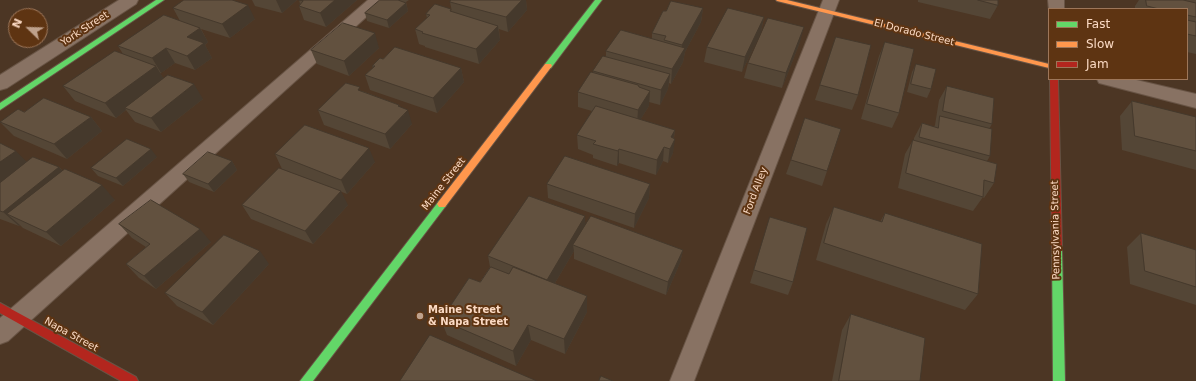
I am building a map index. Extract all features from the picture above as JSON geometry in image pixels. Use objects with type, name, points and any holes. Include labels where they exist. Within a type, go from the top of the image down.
[{"type":"street","name":"York Street","points":[[0,84],[130,0]]},
{"type":"street","points":[[0,107],[161,0]]},
{"type":"street","name":"Maine Street","points":[[306,381],[599,0]]},
{"type":"street","name":"El Dorado Street","points":[[779,0],[829,6],[1048,66]]},
{"type":"street","name":"Pennsylvania Street","points":[[1054,80],[1059,381]]},
{"type":"street","points":[[1110,80],[1196,101]]},
{"type":"street","name":"Napa Street","points":[[0,308],[132,381]]},
{"type":"lane","points":[[0,334],[377,0]]},
{"type":"lane","name":"Ford Alley","points":[[682,381],[829,6]]},
{"type":"building","points":[[184,0],[232,0],[248,5],[222,24],[173,8]]},
{"type":"building","points":[[299,0],[335,0],[320,13],[299,6],[303,1]]},
{"type":"building","points":[[380,0],[398,0],[406,3],[387,20],[365,13]]},
{"type":"building","points":[[451,0],[522,0],[506,17],[450,2]]},
{"type":"building","points":[[978,0],[998,0],[998,5]]},
{"type":"building","points":[[1146,0],[1183,0],[1196,3],[1196,17],[1188,15],[1188,8],[1155,8],[1147,6]]},
{"type":"building","points":[[671,1],[703,8],[682,45],[664,40],[666,36],[652,33],[663,11],[666,11]]},
{"type":"building","points":[[435,4],[451,9],[450,11],[498,26],[476,49],[422,33],[423,32],[415,29],[430,15],[426,14]]},
{"type":"building","points":[[728,8],[764,17],[745,57],[707,47]]},
{"type":"building","points":[[164,15],[200,28],[187,37],[204,43],[187,56],[166,48],[152,58],[118,46]]},
{"type":"building","points":[[768,18],[804,27],[786,73],[748,63]]},
{"type":"building","points":[[1188,20],[1196,22],[1196,36],[1188,34]]},
{"type":"building","points":[[343,23],[375,33],[344,61],[311,50]]},
{"type":"building","points":[[621,30],[685,48],[672,69],[606,51]]},
{"type":"building","points":[[836,37],[871,45],[858,95],[820,85]]},
{"type":"building","points":[[885,42],[914,49],[899,113],[867,104]]},
{"type":"building","points":[[395,47],[461,68],[433,98],[365,75],[375,66],[372,66],[380,58],[383,59]]},
{"type":"building","points":[[115,51],[156,66],[105,103],[63,86]]},
{"type":"building","points":[[603,56],[670,74],[661,90],[593,71]]},
{"type":"building","points":[[916,64],[936,69],[931,89],[911,84]]},
{"type":"building","points":[[591,72],[638,85],[639,87],[650,91],[638,110],[578,92]]},
{"type":"building","points":[[168,75],[194,84],[151,118],[125,108]]},
{"type":"building","points":[[346,83],[360,87],[358,90],[399,105],[398,106],[408,110],[385,134],[318,110]]},
{"type":"building","points":[[947,86],[994,98],[992,124],[943,111]]},
{"type":"building","points":[[44,98],[91,117],[54,144],[0,122],[18,109],[24,112]]},
{"type":"building","points":[[1132,101],[1196,117],[1196,151],[1135,136]]},
{"type":"building","points":[[596,106],[675,130],[671,137],[675,139],[670,149],[664,147],[657,160],[619,149],[618,151],[593,144],[596,141],[577,135]]},
{"type":"building","points":[[940,116],[992,129],[990,156],[919,137],[922,123],[938,128]]},
{"type":"building","points":[[805,118],[841,129],[827,171],[791,160]]},
{"type":"building","points":[[305,125],[369,148],[341,180],[275,154]]},
{"type":"building","points":[[127,139],[151,149],[116,178],[91,168]]},
{"type":"building","points":[[913,140],[997,164],[994,183],[984,180],[983,197],[906,173]]},
{"type":"building","points":[[0,143],[16,151],[0,162]]},
{"type":"building","points":[[208,152],[232,161],[208,184],[183,174]]},
{"type":"building","points":[[565,156],[650,184],[635,214],[547,184]]},
{"type":"building","points":[[33,157],[59,167],[3,212],[0,211],[0,183]]},
{"type":"building","points":[[279,168],[341,191],[305,231],[242,205]]},
{"type":"building","points":[[65,169],[102,185],[46,232],[7,214]]},
{"type":"building","points":[[529,196],[585,216],[547,280],[488,256]]},
{"type":"building","points":[[151,200],[200,229],[144,276],[126,264],[150,244],[119,224]]},
{"type":"building","points":[[834,207],[882,222],[885,213],[982,244],[978,294],[824,243]]},
{"type":"building","points":[[591,216],[683,250],[668,282],[573,245]]},
{"type":"building","points":[[770,217],[807,228],[793,282],[754,270]]},
{"type":"building","points":[[1141,233],[1196,250],[1196,287],[1145,271]]},
{"type":"building","points":[[224,235],[260,251],[202,312],[165,293]]},
{"type":"building","points":[[491,267],[509,274],[513,267],[587,296],[564,339],[528,325],[513,351],[441,320],[469,278],[480,282]]},
{"type":"building","points":[[851,314],[925,338],[920,381],[839,381]]},
{"type":"building","points":[[430,335],[537,381],[400,381]]},
{"type":"building","points":[[601,376],[613,381],[599,381]]},
{"type":"traffic: fast","points":[[0,107],[161,0]]},
{"type":"traffic: fast","points":[[548,66],[599,0]]},
{"type":"traffic: fast","points":[[306,381],[442,204]]},
{"type":"traffic: fast","points":[[1057,250],[1059,381]]},
{"type":"traffic: slow","points":[[779,0],[1048,66]]},
{"type":"traffic: slow","points":[[442,204],[548,66]]},
{"type":"traffic: jam","points":[[1054,80],[1057,250]]},
{"type":"traffic: jam","points":[[0,308],[132,381]]},
{"type":"place","name":"Maine Street & Napa Street","points":[[420,316]]}]
